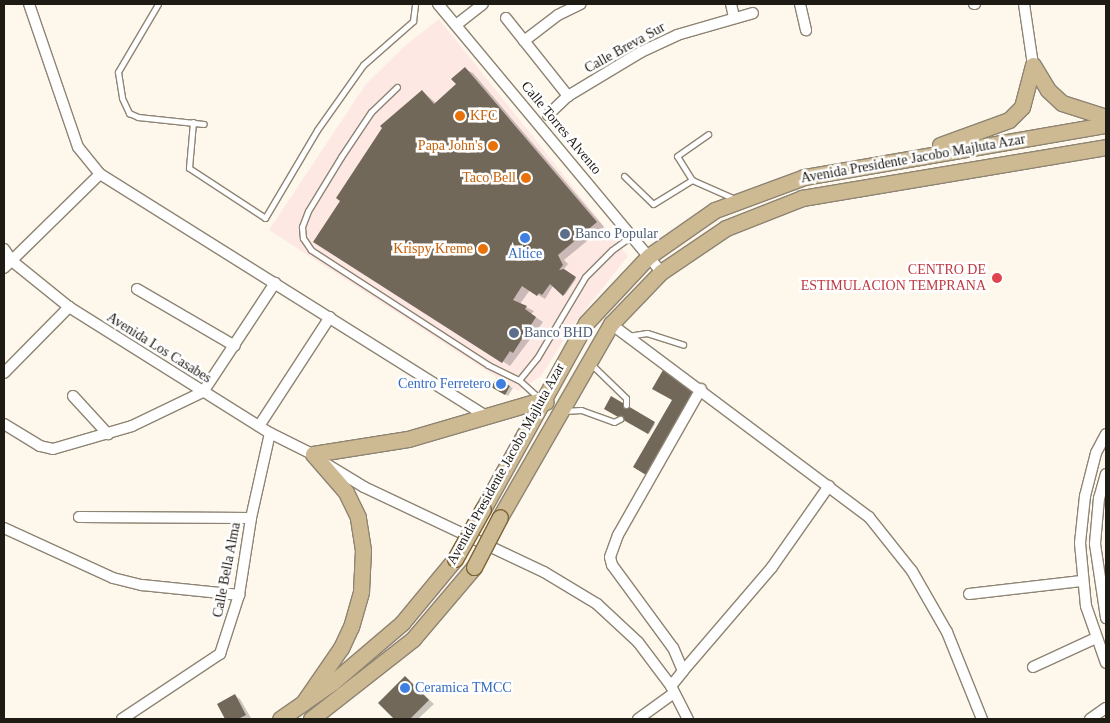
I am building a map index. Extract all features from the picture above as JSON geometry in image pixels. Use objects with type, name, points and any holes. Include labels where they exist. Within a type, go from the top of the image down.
[{"type":"main road","points":[[1033,65],[1048,90],[1062,103],[1106,116]]},
{"type":"main road","points":[[912,156],[1009,120],[1022,107],[1033,65]]},
{"type":"main road","name":"Avenida Presidente Jacobo Majluta Azar","points":[[280,719],[371,652],[402,623],[455,560],[541,400],[586,323],[649,256],[716,210],[737,200],[804,177],[912,156],[1106,125]]},
{"type":"main road","name":"Avenida Presidente Jacobo Majluta Azar","points":[[311,719],[413,639],[474,567],[500,517],[611,324],[661,272],[726,228],[802,198],[1106,147]]},
{"type":"main road","points":[[313,454],[408,439],[488,418],[541,400],[560,411]]},
{"type":"main road","points":[[303,703],[341,648],[351,627],[361,591],[363,550],[358,517],[346,492],[313,454]]},
{"type":"street","points":[[29,4],[78,147],[100,174],[488,418]]},
{"type":"street","name":"Calle Torres Alvento","points":[[438,4],[661,272]]},
{"type":"street","points":[[456,25],[483,4]]},
{"type":"street","points":[[524,41],[558,15],[581,4]]},
{"type":"street","points":[[731,4],[734,17]]},
{"type":"street","points":[[801,4],[806,30]]},
{"type":"street","points":[[1024,4],[1033,65]]},
{"type":"street","name":"Calle Breva Sur","points":[[548,115],[568,96],[641,52],[677,35],[754,12]]},
{"type":"street","points":[[506,18],[568,96]]},
{"type":"street","points":[[8,264],[100,174]]},
{"type":"street","name":"Avenida Los Casabes","points":[[4,249],[8,264],[69,307],[270,433],[313,454],[364,487],[544,572],[597,604],[638,642],[672,689],[688,719]]},
{"type":"street","points":[[4,424],[46,449],[71,446],[132,426],[203,392],[275,283]]},
{"type":"street","points":[[137,289],[235,346]]},
{"type":"street","points":[[4,373],[69,307]]},
{"type":"street","points":[[259,426],[330,317]]},
{"type":"street","points":[[611,324],[701,389],[869,517],[912,571],[947,632],[982,719]]},
{"type":"street","points":[[683,670],[673,648],[612,565],[610,557],[618,535],[701,389]]},
{"type":"street","points":[[73,396],[108,434]]},
{"type":"street","name":"Calle Bella Alma","points":[[122,719],[220,654],[239,595],[251,518],[270,433]]},
{"type":"street","points":[[1106,434],[1096,452],[1085,496],[1080,544],[1081,581],[1090,624],[1106,663]]},
{"type":"street","points":[[1090,624],[1106,619],[1094,544],[1099,498],[1106,474]]},
{"type":"street","points":[[638,719],[672,689],[683,670],[727,624],[772,567],[829,486]]},
{"type":"street","points":[[79,517],[251,518]]},
{"type":"street","points":[[4,528],[113,578],[142,585],[239,595]]},
{"type":"street","points":[[969,594],[1081,581]]},
{"type":"street","points":[[1033,667],[1096,638]]},
{"type":"street","points":[[1090,719],[1106,708]]},
{"type":"lane","points":[[158,4],[118,72],[122,98],[129,113],[138,117],[204,124]]},
{"type":"lane","points":[[193,122],[189,168],[265,218],[317,130],[363,65],[413,21],[416,4]]},
{"type":"lane","points":[[397,87],[371,112],[341,157],[308,211],[302,227],[303,238],[310,250],[488,365],[519,380],[541,400]]},
{"type":"lane","points":[[708,134],[677,156],[692,180],[737,200]]},
{"type":"lane","points":[[624,176],[653,204],[692,180]]},
{"type":"lane","points":[[519,380],[537,358],[585,277],[612,250],[632,236]]},
{"type":"lane","points":[[628,336],[647,333],[682,345]]},
{"type":"lane","points":[[588,361],[626,398],[626,405]]},
{"type":"lane","points":[[560,411],[581,410],[614,422],[620,419]]},
{"type":"shaded area","points":[[439,19],[628,256],[572,327],[541,376],[518,391],[269,230],[366,84],[406,45]]},
{"type":"building","points":[[465,67],[597,222],[558,255],[563,265],[559,270],[564,269],[576,277],[563,296],[550,284],[542,295],[539,293],[537,296],[522,286],[513,300],[527,306],[525,309],[536,317],[513,353],[510,351],[502,363],[313,242],[340,201],[336,198],[382,128],[380,126],[422,90],[434,104],[456,84],[451,79]]},
{"type":"building","points":[[663,370],[695,389],[646,475],[633,467],[672,400],[652,389]]},
{"type":"building","points":[[497,378],[510,386],[505,395],[491,387]]},
{"type":"building","points":[[611,396],[655,422],[648,434],[604,409]]},
{"type":"building","name":"Ceramica TMCC","points":[[405,676],[429,700],[410,719],[394,719],[378,703]]},
{"type":"building","points":[[235,694],[246,715],[238,719],[225,719],[217,704]]},
{"type":"place","name":"KFC","points":[[460,116]]},
{"type":"place","name":"Papa John's","points":[[493,146]]},
{"type":"place","name":"Taco Bell","points":[[526,178]]},
{"type":"place","name":"Banco Popular","points":[[565,234]]},
{"type":"place","name":"Altice","points":[[525,238]]},
{"type":"place","name":"Krispy Kreme","points":[[483,249]]},
{"type":"place","name":"CENTRO DE ESTIMULACION TEMPRANA","points":[[997,278]]},
{"type":"place","name":"Banco BHD","points":[[514,333]]},
{"type":"place","name":"Centro Ferretero","points":[[501,384]]},
{"type":"place","name":"Ceramica TMCC","points":[[405,688]]}]
